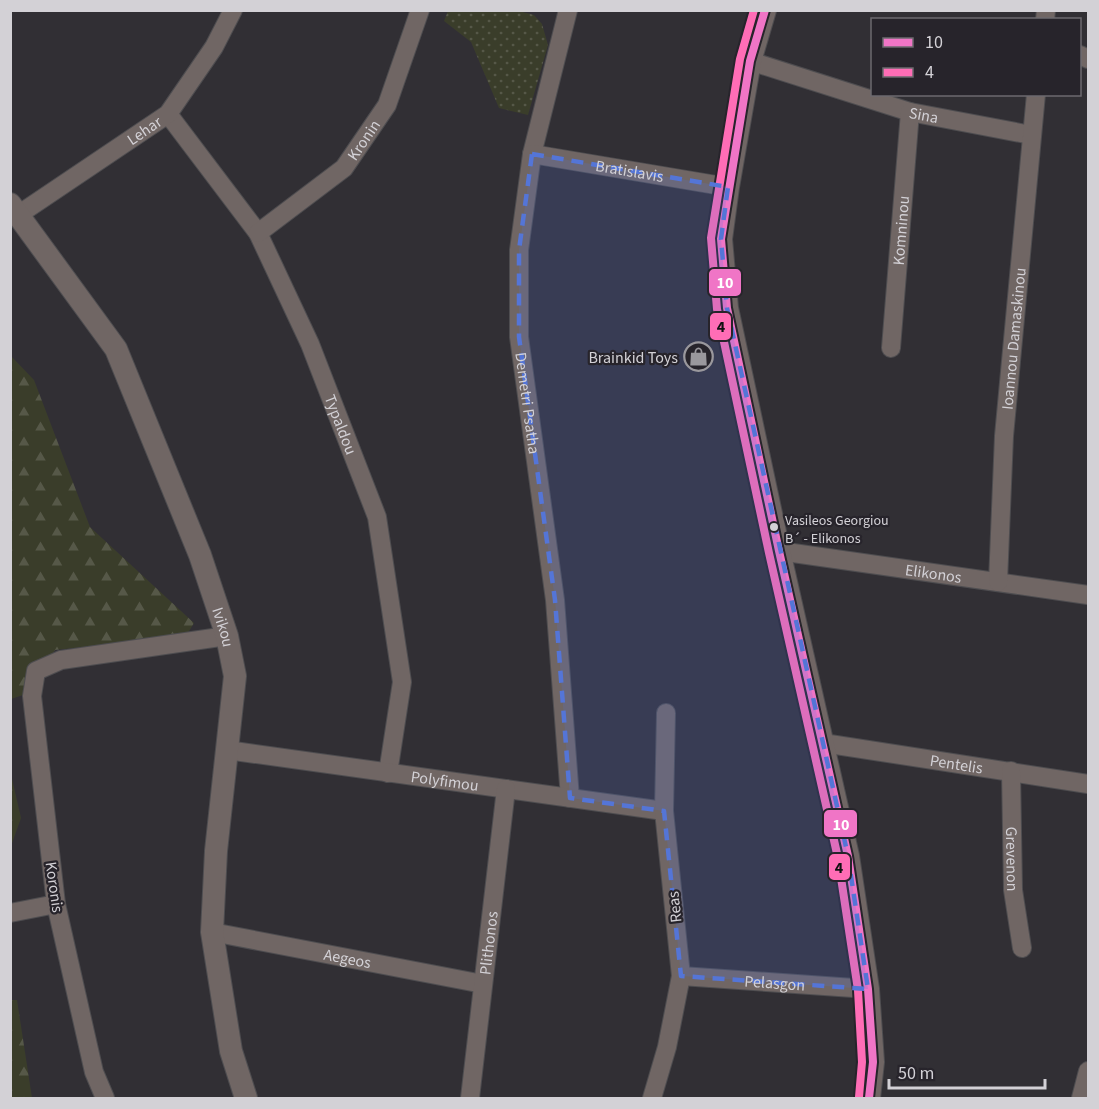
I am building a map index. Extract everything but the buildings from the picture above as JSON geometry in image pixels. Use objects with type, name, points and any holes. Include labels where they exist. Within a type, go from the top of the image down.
[{"type":"street","name":"Lehar","points":[[14,210],[168,114],[214,47],[233,10]]},
{"type":"street","name":"Kronin","points":[[258,233],[344,168],[387,105],[420,10]]},
{"type":"street","name":"Demetri Psatha","points":[[568,10],[532,154],[519,250],[519,337],[555,600],[570,798]]},
{"type":"street","points":[[765,10],[750,62],[721,239],[727,308],[848,856],[868,989],[873,1062],[869,1098]]},
{"type":"street","name":"Sina","points":[[750,62],[910,112],[1031,135]]},
{"type":"street","name":"Ioannou Damaskinou","points":[[998,582],[1004,436],[1036,96]]},
{"type":"street","name":"Komninou","points":[[891,348],[910,112]]},
{"type":"street","name":"Typaldou","points":[[168,114],[258,233],[310,344],[377,517],[402,682],[388,773]]},
{"type":"street","name":"Bratislavis","points":[[532,154],[728,186]]},
{"type":"street","name":"Ivikou","points":[[14,210],[116,349],[200,555],[227,636],[235,676],[216,851],[212,932],[231,1051],[246,1098]]},
{"type":"street","name":"Elikonos","points":[[779,551],[1089,595]]},
{"type":"street","name":"Koronis","points":[[105,1098],[94,1072],[56,904],[32,696],[36,671],[61,660],[227,636]]},
{"type":"street","name":"Reas","points":[[652,1098],[667,1047],[681,976],[664,811],[666,713]]},
{"type":"street","name":"Pentelis","points":[[823,743],[1089,784]]},
{"type":"street","name":"Polyfimou","points":[[227,750],[664,811]]},
{"type":"street","name":"Grevenon","points":[[1011,771],[1013,890],[1022,948]]},
{"type":"street","name":"Plithonos","points":[[470,1098],[506,789]]},
{"type":"street","points":[[10,913],[56,904]]},
{"type":"street","name":"Aegeos","points":[[212,932],[483,984]]},
{"type":"street","name":"Pelasgon","points":[[681,976],[868,989]]},
{"type":"street","points":[[1081,1098],[1089,1071]]},
{"type":"highlighted area","points":[[532,154],[728,187],[721,239],[727,308],[848,856],[868,989],[681,976],[664,811],[570,798],[555,600],[519,337],[519,250]]},
{"type":"green space","points":[[448,11],[519,11],[534,15],[542,24],[548,45],[528,115],[499,108],[471,42],[444,21]]},
{"type":"green space","points":[[10,355],[34,380],[90,527],[194,623],[186,636],[55,650],[23,695],[11,699]]},
{"type":"green space","points":[[10,770],[21,818],[11,846],[10,846]]},
{"type":"green space","points":[[10,1000],[17,1000],[32,1098],[11,1098]]},
{"type":"transit line","name":"4","points":[[754,10],[740,59],[711,238],[717,309],[838,858],[858,990],[862,1062],[859,1097]]},
{"type":"transit line","name":"10","points":[[765,10],[750,61],[721,239],[727,308],[848,856],[868,989],[873,1062],[869,1098]]},
{"type":"place","name":"Brainkid Toys","points":[[699,357]]},
{"type":"place","name":"Vasileos Georgiou B´ - Elikonos","points":[[774,527]]}]
